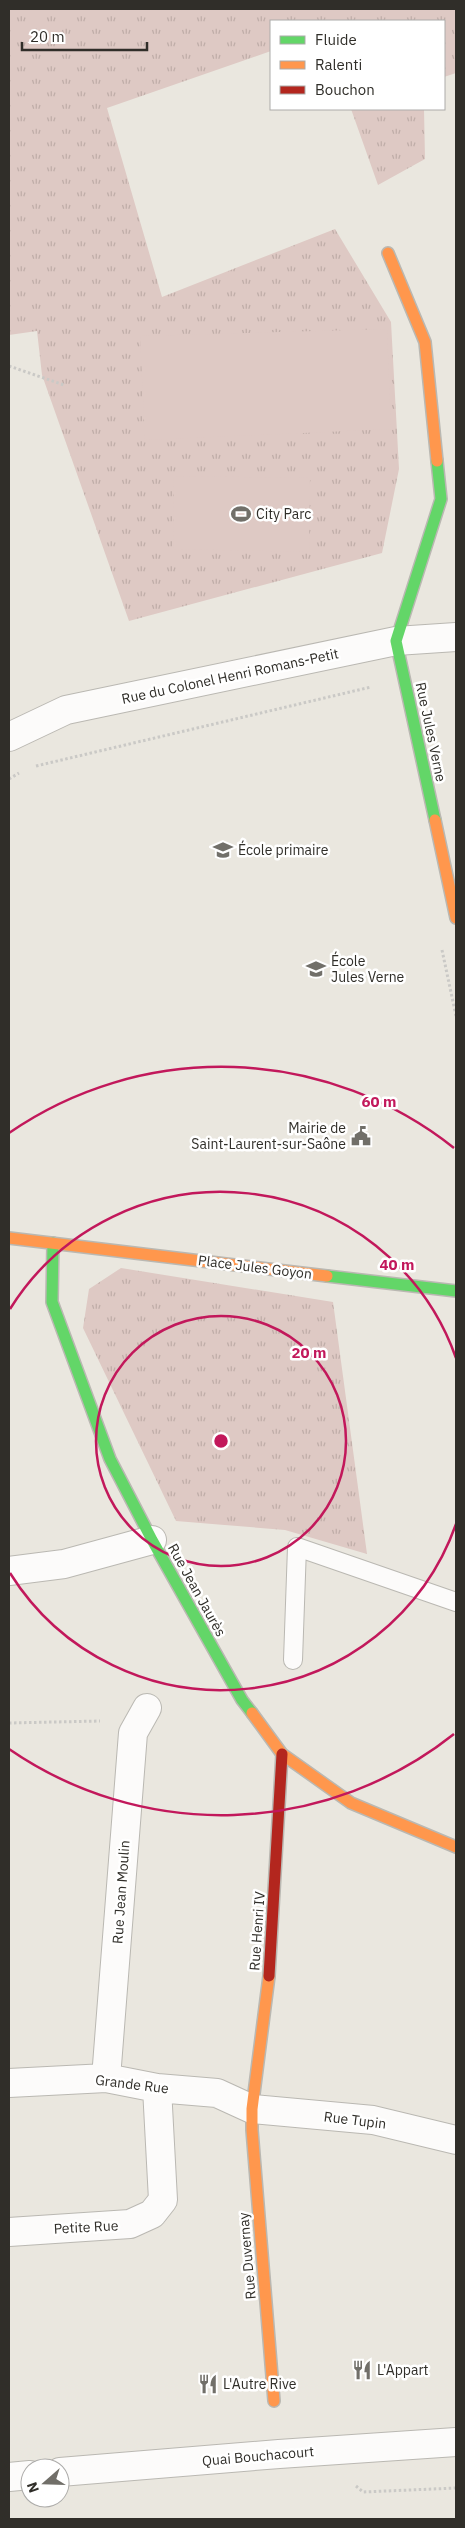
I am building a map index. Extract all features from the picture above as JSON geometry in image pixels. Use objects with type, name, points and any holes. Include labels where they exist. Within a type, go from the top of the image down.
[{"type":"street","points":[[388,252],[425,342],[441,499],[396,641]]},
{"type":"street","name":"Rue du Colonel Henri Romans-Petit","points":[[9,737],[66,710],[396,641],[456,637]]},
{"type":"street","name":"Rue Jules Verne","points":[[396,641],[456,918]]},
{"type":"street","name":"Place Jules Goyon","points":[[9,1238],[456,1291]]},
{"type":"street","name":"Rue Jean Jaurès","points":[[53,1243],[52,1302],[110,1459],[152,1540],[242,1700],[282,1754],[351,1803],[456,1847]]},
{"type":"street","points":[[9,1571],[64,1564],[152,1540]]},
{"type":"street","name":"Rue Jean Moulin","points":[[106,2078],[133,1734],[147,1708]]},
{"type":"street","name":"Rue Henri IV","points":[[252,2109],[268,1997],[282,1754]]},
{"type":"street","name":"Grande Rue","points":[[9,2083],[106,2078],[158,2088],[217,2093],[252,2109]]},
{"type":"street","name":"Petite Rue","points":[[9,2232],[130,2224],[152,2214],[163,2200],[158,2088]]},
{"type":"street","name":"Rue Tupin","points":[[252,2109],[373,2120],[456,2140]]},
{"type":"street","name":"Rue Duvernay","points":[[252,2109],[252,2130],[274,2401]]},
{"type":"street","name":"Quai Bouchacourt","points":[[70,2471],[456,2442]]},
{"type":"lane","points":[[293,1660],[297,1547],[456,1602]]},
{"type":"path","points":[[9,366],[64,385]]},
{"type":"path","points":[[28,768],[374,686]]},
{"type":"path","points":[[9,779],[22,772]]},
{"type":"path","points":[[9,1723],[99,1721],[111,1723],[133,1734]]},
{"type":"path","points":[[352,2483],[363,2492],[456,2488]]},
{"type":"green space","points":[[9,9],[456,9],[456,73],[445,77],[445,20],[270,20],[270,51],[107,108],[162,297],[335,229],[391,322],[399,469],[382,553],[129,621],[42,375],[37,331],[9,335]]},
{"type":"green space","points":[[351,110],[424,110],[425,159],[378,185]]},
{"type":"green space","points":[[387,329],[391,429],[145,440],[140,336]]},
{"type":"green space","name":"City Parc","points":[[174,476],[310,478],[309,552],[173,549]]},
{"type":"green space","points":[[121,1268],[333,1302],[367,1554],[285,1530],[176,1521],[83,1328],[89,1289]]},
{"type":"traffic: fast","points":[[435,820],[396,641],[441,499],[437,461]]},
{"type":"traffic: fast","points":[[53,1243],[52,1302],[110,1459],[152,1540],[242,1700],[252,1713]]},
{"type":"traffic: fast","points":[[327,1276],[456,1291]]},
{"type":"traffic: slow","points":[[388,253],[425,342],[437,461]]},
{"type":"traffic: slow","points":[[435,820],[456,918]]},
{"type":"traffic: slow","points":[[9,1238],[327,1276]]},
{"type":"traffic: slow","points":[[252,1713],[282,1754],[351,1803],[456,1847]]},
{"type":"traffic: slow","points":[[269,1976],[252,2109],[252,2130],[274,2401]]},
{"type":"traffic: jam","points":[[269,1976],[282,1754]]},
{"type":"place","name":"City Parc","points":[[241,514]]},
{"type":"place","name":"École primaire","points":[[223,850]]},
{"type":"place","name":"École Jules Verne","points":[[316,969]]},
{"type":"place","name":"Mairie de Saint-Laurent-sur-Saône","points":[[361,1136]]},
{"type":"place","name":"L'Appart","points":[[362,2370]]},
{"type":"place","name":"L'Autre Rive","points":[[208,2384]]}]
